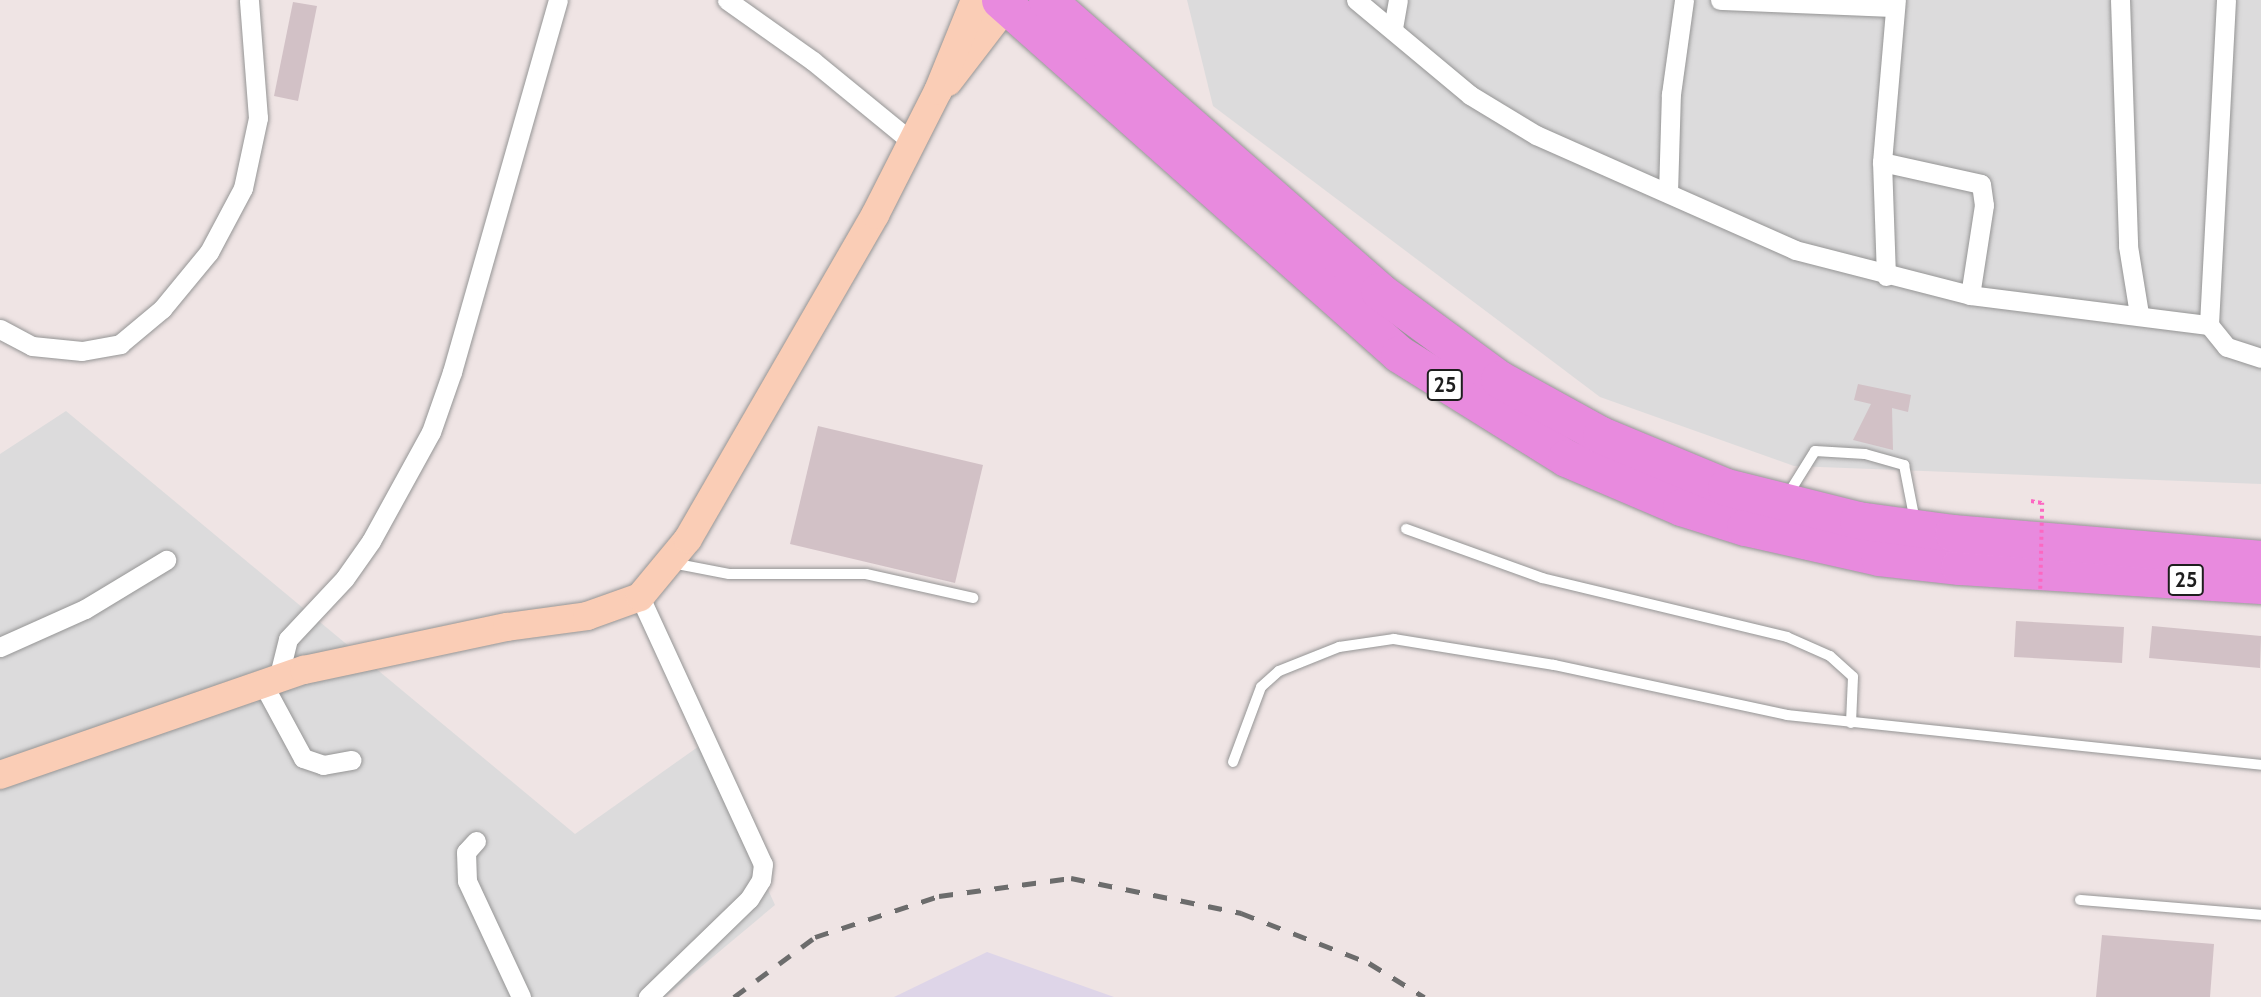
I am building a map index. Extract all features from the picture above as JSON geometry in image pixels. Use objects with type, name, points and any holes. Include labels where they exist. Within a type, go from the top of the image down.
[{"type":"highway","name":"25","points":[[1048,0],[1379,291],[1499,379],[1601,435],[1726,487],[1783,503],[1916,529],[2261,559]]},
{"type":"highway","name":"25","points":[[998,2],[1399,354],[1566,458],[1681,506],[1745,527],[1879,557],[1959,566],[2261,584]]},
{"type":"street","points":[[0,329],[32,346],[82,351],[120,344],[162,309],[209,252],[243,188],[258,118],[249,0]]},
{"type":"street","points":[[352,760],[323,765],[303,758],[270,682],[288,639],[365,550],[407,482],[431,432],[452,372],[558,0]]},
{"type":"street","points":[[727,0],[813,61],[912,142]]},
{"type":"street","points":[[1356,0],[1497,113],[1536,135],[1795,250],[1886,276],[1970,295],[2139,314],[2209,325]]},
{"type":"street","points":[[1393,28],[1398,0]]},
{"type":"street","points":[[1668,193],[1671,94],[1684,0]]},
{"type":"street","points":[[1720,0],[1896,4],[1882,162],[1886,276]]},
{"type":"street","points":[[2120,0],[2128,246],[2139,314]]},
{"type":"street","points":[[2226,0],[2209,325],[2227,348],[2261,358]]},
{"type":"street","points":[[0,775],[270,682],[419,644],[587,616],[640,597],[672,563],[771,400],[938,90],[970,58],[998,2]]},
{"type":"street","points":[[1882,162],[1980,184],[1984,205],[1970,295]]},
{"type":"street","points":[[0,647],[85,609],[166,559]]},
{"type":"street","points":[[640,597],[763,864],[761,880],[749,899],[648,997]]},
{"type":"street","points":[[476,841],[466,852],[467,881],[521,997]]},
{"type":"lane","points":[[1783,503],[1815,451],[1865,454],[1905,466],[1916,529]]},
{"type":"lane","points":[[1406,529],[1542,578],[1787,638],[1830,656],[1853,677],[1851,723]]},
{"type":"lane","points":[[672,563],[729,574],[866,574],[973,598]]},
{"type":"lane","points":[[1233,762],[1261,687],[1279,671],[1339,647],[1394,639],[1554,664],[1787,715],[2261,765]]},
{"type":"lane","points":[[2080,900],[2261,915]]},
{"type":"path","points":[[2031,501],[2042,503],[2040,589]]},
{"type":"shaded area","points":[[1187,0],[2261,0],[2261,484],[1794,466],[1600,397],[1213,106]]},
{"type":"shaded area","points":[[66,411],[575,834],[702,744],[775,905],[665,997],[0,997],[0,454]]},
{"type":"shaded area","points":[[987,952],[1114,997],[894,997]]},
{"type":"building","points":[[293,2],[317,6],[298,101],[274,96]]},
{"type":"building","points":[[1858,384],[1911,395],[1908,412],[1892,408],[1893,450],[1853,440],[1871,404],[1854,400]]},
{"type":"building","points":[[818,426],[983,465],[955,583],[790,544]]},
{"type":"building","points":[[2016,621],[2124,627],[2122,663],[2014,657]]},
{"type":"building","points":[[2152,626],[2261,636],[2260,668],[2149,658]]},
{"type":"building","points":[[2102,935],[2214,944],[2210,997],[2096,997]]},
{"type":"railway","points":[[734,997],[815,937],[939,896],[1071,878],[1241,913],[1369,963],[1424,997]]}]
